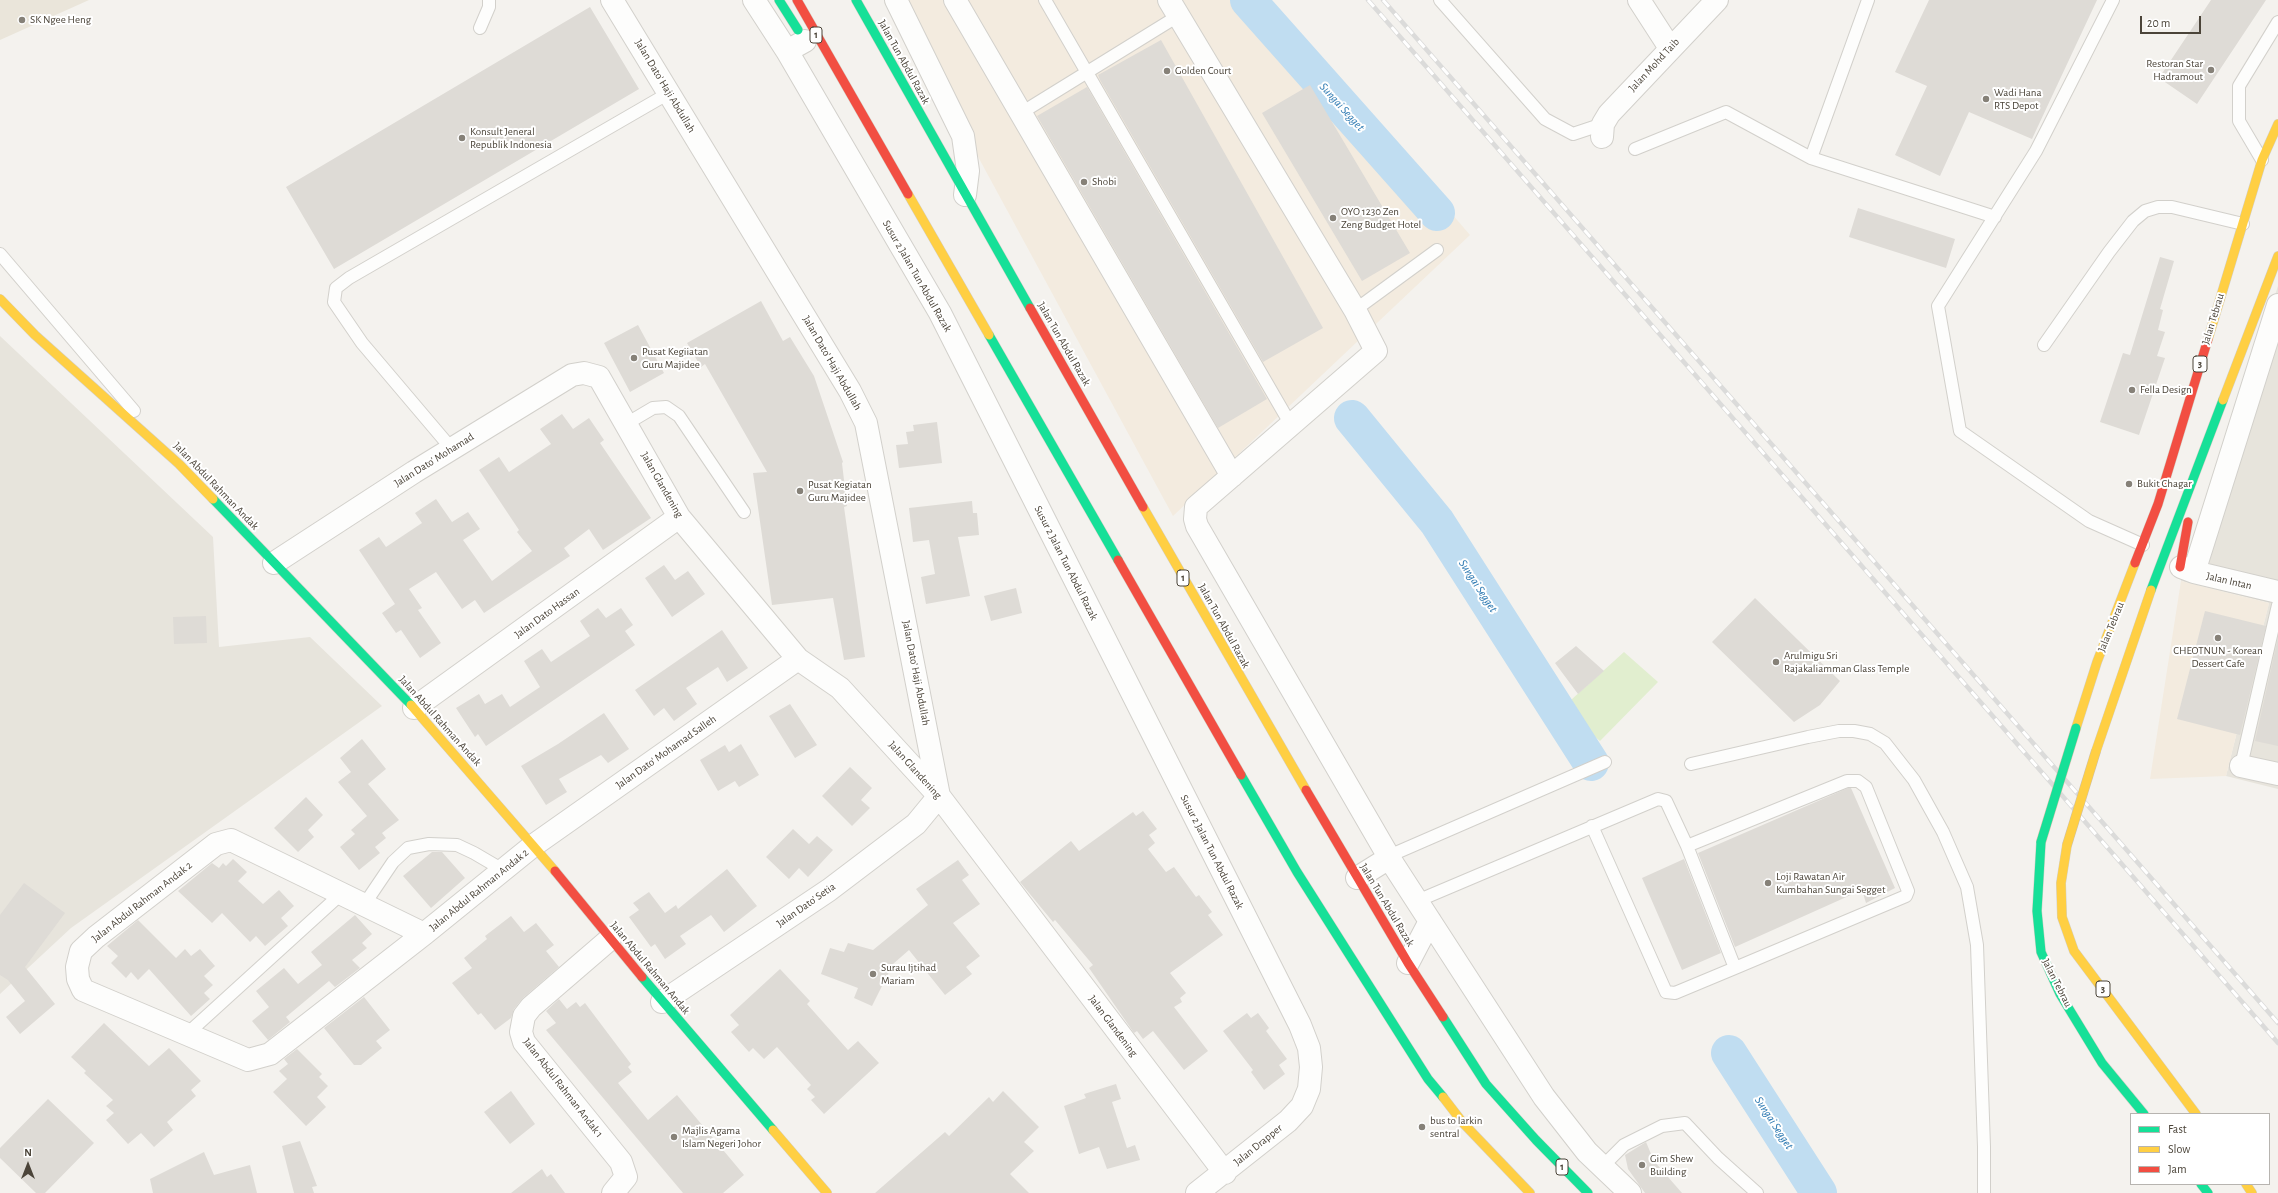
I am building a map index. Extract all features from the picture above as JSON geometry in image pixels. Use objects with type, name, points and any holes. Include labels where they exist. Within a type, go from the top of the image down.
[{"type":"main road","points":[[779,0],[804,47],[836,69]]},
{"type":"main road","name":"1","points":[[797,0],[1297,872],[1428,1079],[1463,1123],[1530,1193]]},
{"type":"main road","name":"Jalan Tun Abdul Razak","points":[[856,0],[965,195],[1242,681],[1408,963],[1486,1084],[1536,1140],[1588,1193]]},
{"type":"main road","name":"Jalan Tebrau","points":[[2143,1113],[2102,1063],[2060,994],[2041,952],[2037,911],[2041,842],[2096,662],[2158,504],[2182,420],[2262,160],[2278,124]]},
{"type":"main road","name":"3","points":[[2195,1113],[2074,951],[2062,917],[2062,884],[2066,845],[2148,597],[2278,256]]},
{"type":"main road","name":"Jalan Abdul Rahman Andak","points":[[0,299],[35,335],[180,464],[414,708],[534,845],[662,1002],[826,1193]]},
{"type":"main road","points":[[2182,420],[2188,435]]},
{"type":"main road","points":[[2202,438],[2212,430]]},
{"type":"main road","points":[[2187,570],[2195,476]]},
{"type":"main road","points":[[2202,1185],[2208,1193]]},
{"type":"street","name":"Jalan Dato' Haji Abdullah","points":[[612,0],[850,391],[866,423],[940,796]]},
{"type":"street","name":"Susur 2 Jalan Tun Abdul Razak","points":[[754,0],[804,47],[940,313],[1300,1025],[1308,1048],[1311,1067],[1309,1089]]},
{"type":"street","points":[[896,0],[963,136],[968,171],[965,195]]},
{"type":"street","points":[[955,0],[1232,476]]},
{"type":"street","points":[[1639,0],[1670,48]]},
{"type":"street","name":"Jalan Mohd Taib","points":[[1603,130],[1609,114],[1717,0]]},
{"type":"street","points":[[1174,8],[1355,310],[1376,351],[1196,507],[1195,520],[1197,526],[1389,858],[1544,1097],[1587,1152],[1630,1193]]},
{"type":"street","points":[[0,285],[35,335]]},
{"type":"street","points":[[2187,570],[2278,305]]},
{"type":"street","points":[[0,316],[35,335]]},
{"type":"street","name":"Jalan Dato' Mohamad","points":[[274,563],[451,448],[572,375],[584,373],[599,378]]},
{"type":"street","name":"Jalan Glandening","points":[[599,378],[679,517],[798,659],[840,688],[940,796],[1225,1173]]},
{"type":"street","name":"Jalan Dato Hassan","points":[[414,708],[679,517]]},
{"type":"street","name":"Jalan Intan","points":[[2187,570],[2278,592]]},
{"type":"street","name":"Jalan Dato' Mohamad Salleh","points":[[534,845],[798,659]]},
{"type":"street","points":[[2242,766],[2278,774]]},
{"type":"street","name":"Jalan Dato’ Setia","points":[[662,1002],[829,890],[916,824],[940,796]]},
{"type":"street","name":"Jalan Abdul Rahman Andak 2","points":[[424,934],[231,840],[216,844],[96,937],[81,952],[77,966],[78,979],[83,990],[248,1060],[270,1054],[424,934],[534,845]]},
{"type":"street","points":[[1357,878],[1389,858]]},
{"type":"street","points":[[1408,963],[1430,921]]},
{"type":"street","name":"Jalan Abdul Rahman Andak 1","points":[[610,939],[531,1007],[524,1016],[521,1032],[524,1042],[621,1162],[626,1176],[613,1193]]},
{"type":"street","name":"Jalan Drapper","points":[[1197,1193],[1225,1173],[1288,1121],[1302,1106],[1309,1089]]},
{"type":"lane","points":[[480,28],[489,7],[489,0]]},
{"type":"lane","points":[[1045,0],[1291,425]]},
{"type":"lane","points":[[1440,0],[1546,119],[1573,134],[1603,130]]},
{"type":"lane","points":[[1811,158],[1868,0]]},
{"type":"lane","points":[[2113,0],[2036,151],[1938,306],[1960,431],[2089,522],[2143,545]]},
{"type":"lane","points":[[1021,113],[1087,72],[1174,8]]},
{"type":"lane","points":[[2262,160],[2239,121],[2239,86],[2278,22]]},
{"type":"lane","points":[[451,448],[362,343],[334,302],[336,288],[349,278],[669,93]]},
{"type":"lane","points":[[1635,149],[1726,112],[1811,158],[1995,217]]},
{"type":"lane","points":[[2044,345],[2109,252],[2133,221],[2145,211],[2158,207],[2172,207],[2243,224]]},
{"type":"lane","points":[[1355,310],[1437,250]]},
{"type":"lane","points":[[0,254],[180,464]]},
{"type":"lane","points":[[626,424],[653,408],[666,407],[679,416],[744,512]]},
{"type":"lane","points":[[2242,766],[2278,606]]},
{"type":"lane","points":[[1691,764],[1839,731],[1854,731],[1870,734],[1884,744],[1914,780],[1943,832],[1967,887],[1977,945],[1984,1147],[1984,1193]]},
{"type":"lane","points":[[1389,858],[1398,852],[1606,762]]},
{"type":"lane","points":[[1592,826],[1666,992],[1675,993],[1906,896],[1908,890],[1866,787],[1858,781],[1848,781],[1687,846]]},
{"type":"lane","points":[[1417,901],[1658,799],[1666,801],[1687,846],[1735,968]]},
{"type":"lane","points":[[364,905],[393,862],[408,848],[429,844],[457,845],[503,870]]},
{"type":"lane","points":[[187,1034],[341,894]]},
{"type":"lane","points":[[1602,1167],[1630,1142],[1662,1126],[1685,1123],[1718,1158],[1757,1193]]},
{"type":"shaded area","name":"SK Ngee Heng","points":[[0,0],[89,0],[0,40]]},
{"type":"shaded area","points":[[893,0],[1268,0],[1470,235],[1173,516]]},
{"type":"shaded area","points":[[2278,286],[2278,789],[2226,776],[2269,603],[2181,581]]},
{"type":"shaded area","points":[[0,336],[213,537],[219,647],[310,637],[382,706],[71,928],[0,994]]},
{"type":"shaded area","points":[[2181,581],[2269,603],[2226,776],[2150,779]]},
{"type":"green space","points":[[1624,652],[1658,682],[1600,741],[1561,709]]},
{"type":"building","name":"Wadi Hana RTS Depot","points":[[1929,0],[2097,0],[2032,139],[1969,112],[1940,176],[1895,155],[1927,86],[1895,72]]},
{"type":"building","points":[[2211,0],[2266,0],[2197,104],[2159,78]]},
{"type":"building","name":"Konsult Jeneral Republik Indonesia","points":[[590,7],[639,89],[334,269],[286,187]]},
{"type":"building","points":[[1161,40],[1323,328],[1263,362],[1098,75]]},
{"type":"building","points":[[1310,85],[1410,253],[1362,281],[1262,113]]},
{"type":"building","points":[[1087,87],[1267,399],[1218,428],[1037,116]]},
{"type":"building","points":[[1858,208],[1955,239],[1946,268],[1849,237]]},
{"type":"building","name":"Fella Design","points":[[2160,257],[2174,261],[2160,309],[2163,310],[2158,330],[2165,332],[2157,356],[2165,358],[2139,435],[2100,422],[2123,353],[2130,355]]},
{"type":"building","name":"Pusat Kegiatan Guru Majidee","points":[[761,301],[783,341],[790,337],[814,376],[843,462],[847,506],[844,507],[865,657],[844,660],[833,598],[772,605],[753,473],[767,472],[705,364],[701,367],[687,343]]},
{"type":"building","name":"Pusat Kegiiatan Guru Majidee","points":[[638,325],[664,373],[630,392],[604,343]]},
{"type":"building","points":[[562,414],[573,429],[589,418],[604,440],[600,443],[651,518],[603,550],[589,529],[564,548],[570,556],[484,613],[475,600],[462,609],[436,572],[409,589],[422,608],[418,610],[441,643],[420,658],[401,630],[396,633],[382,613],[395,604],[359,550],[379,537],[386,547],[422,523],[415,513],[436,499],[452,522],[468,512],[480,529],[463,540],[492,581],[532,551],[517,532],[519,530],[479,470],[499,457],[509,472],[551,444],[540,429]]},
{"type":"building","points":[[937,422],[942,463],[899,468],[896,445],[908,444],[906,432],[914,431],[913,425]]},
{"type":"building","points":[[972,501],[973,513],[977,513],[979,535],[958,537],[970,596],[926,604],[921,577],[935,574],[929,540],[913,542],[909,508]]},
{"type":"building","points":[[664,565],[675,580],[688,571],[705,594],[672,617],[645,578]]},
{"type":"building","points":[[1016,588],[1022,613],[991,621],[984,596]]},
{"type":"building","name":"Arulmigu Sri Rajakaliamman Glass Temple","points":[[1755,598],[1840,681],[1820,705],[1794,722],[1712,642]]},
{"type":"building","points":[[598,608],[606,618],[621,608],[633,625],[625,631],[635,645],[486,746],[478,734],[475,737],[456,708],[479,694],[485,704],[502,694],[510,707],[540,687],[524,661],[542,649],[551,662],[590,636],[580,621]]},
{"type":"building","points":[[2205,611],[2266,626],[2240,735],[2177,719]]},
{"type":"building","points":[[206,616],[207,643],[174,644],[173,617]]},
{"type":"building","points":[[722,630],[748,668],[727,682],[718,667],[686,688],[697,704],[674,721],[664,708],[654,716],[635,690]]},
{"type":"building","points":[[2278,638],[2278,746],[2255,741]]},
{"type":"building","points":[[1576,646],[1604,671],[1578,694],[1555,663]]},
{"type":"building","points":[[790,704],[817,745],[795,758],[769,716]]},
{"type":"building","points":[[604,713],[629,749],[608,763],[601,755],[559,779],[567,792],[546,805],[521,766],[558,744]]},
{"type":"building","points":[[362,739],[386,769],[368,784],[399,820],[382,833],[386,838],[375,847],[380,853],[359,870],[340,847],[355,834],[351,830],[367,816],[338,782],[351,772],[340,758]]},
{"type":"building","points":[[741,744],[759,775],[739,787],[735,781],[718,791],[700,760],[725,745],[729,752]]},
{"type":"building","points":[[850,767],[872,788],[861,800],[870,808],[852,826],[822,796]]},
{"type":"building","name":"Loji Rawatan Air Kumbahan Sungai Segget","points":[[1851,788],[1895,888],[1866,903],[1862,890],[1735,947],[1698,853]]},
{"type":"building","points":[[306,797],[323,815],[308,830],[314,837],[298,852],[274,828]]},
{"type":"building","points":[[1143,811],[1157,829],[1149,835],[1155,843],[1148,849],[1166,872],[1174,867],[1196,897],[1199,895],[1212,912],[1208,915],[1223,935],[1170,973],[1186,993],[1180,998],[1182,1002],[1174,1007],[1208,1051],[1184,1070],[1153,1031],[1143,1039],[1137,1031],[1134,1033],[1089,968],[1093,965],[1055,920],[1053,922],[1020,882],[1071,841],[1079,851],[1133,812],[1136,816]]},
{"type":"building","points":[[793,829],[809,844],[817,836],[833,850],[808,877],[799,868],[789,879],[766,857]]},
{"type":"building","points":[[432,852],[442,852],[465,878],[431,908],[403,876]]},
{"type":"building","points":[[233,859],[247,872],[238,881],[263,904],[279,890],[294,906],[281,918],[288,926],[265,946],[256,936],[250,942],[222,913],[212,923],[178,891],[212,863],[219,868],[223,863],[226,866]]},
{"type":"building","points":[[1684,859],[1721,953],[1682,970],[1642,878]]},
{"type":"building","points":[[958,860],[969,875],[962,880],[980,904],[953,923],[980,956],[966,967],[972,974],[945,995],[909,950],[893,964],[872,1006],[854,998],[858,988],[821,974],[830,948],[844,952],[848,943],[873,950],[928,905],[916,889]]},
{"type":"building","points":[[727,869],[757,906],[724,932],[711,915],[680,936],[686,944],[665,959],[655,944],[651,947],[629,917],[639,910],[633,903],[649,892],[665,913],[676,905],[678,909]]},
{"type":"building","points":[[24,883],[65,913],[25,967],[55,1004],[20,1034],[6,1017],[25,1001],[8,980],[0,975],[0,915]]},
{"type":"building","points":[[355,915],[372,934],[362,943],[367,948],[352,960],[360,968],[335,987],[329,981],[286,1017],[290,1022],[268,1040],[252,1021],[269,1007],[256,991],[284,968],[298,984],[322,965],[311,952]]},
{"type":"building","points":[[511,916],[524,932],[536,923],[554,945],[546,951],[559,967],[523,998],[514,1009],[511,1018],[495,1030],[481,1013],[478,1015],[452,983],[472,968],[464,958],[487,939],[485,936]]},
{"type":"building","points":[[138,920],[176,958],[185,949],[191,956],[200,949],[215,966],[204,976],[213,985],[204,993],[210,999],[191,1016],[149,969],[138,980],[131,972],[126,978],[111,963],[118,956],[107,946]]},
{"type":"building","points":[[780,969],[810,1001],[807,1004],[848,1050],[858,1041],[879,1063],[824,1114],[811,1100],[815,1097],[807,1089],[811,1085],[777,1047],[764,1059],[753,1048],[749,1052],[731,1032],[739,1025],[730,1015]]},
{"type":"building","points":[[364,997],[390,1030],[376,1041],[382,1048],[361,1065],[354,1065],[324,1028]]},
{"type":"building","points":[[559,999],[567,1009],[576,1002],[580,1007],[585,1003],[631,1064],[628,1067],[632,1072],[618,1083],[648,1120],[677,1095],[744,1175],[723,1193],[683,1193],[546,1030],[556,1023],[546,1011]]},
{"type":"building","points":[[1247,1013],[1251,1018],[1258,1013],[1269,1028],[1266,1031],[1287,1059],[1279,1065],[1285,1074],[1264,1090],[1251,1072],[1253,1070],[1223,1031]]},
{"type":"building","points":[[104,1023],[149,1066],[169,1048],[201,1081],[191,1090],[196,1096],[167,1122],[173,1130],[154,1147],[141,1133],[128,1144],[106,1120],[114,1113],[106,1106],[113,1100],[84,1073],[86,1071],[71,1057]]},
{"type":"building","points":[[297,1049],[322,1074],[319,1077],[328,1086],[317,1097],[326,1107],[306,1126],[273,1092],[287,1079],[279,1071],[288,1064],[284,1059]]},
{"type":"building","points":[[1116,1084],[1121,1099],[1112,1102],[1127,1148],[1135,1145],[1140,1160],[1107,1169],[1099,1147],[1079,1154],[1064,1106],[1086,1098],[1084,1094]]},
{"type":"building","points":[[511,1091],[535,1124],[510,1144],[484,1112]]},
{"type":"building","points":[[1003,1091],[1039,1127],[1024,1142],[1034,1151],[1010,1174],[1029,1193],[875,1193],[945,1132],[949,1136],[989,1097],[993,1102]]},
{"type":"building","points":[[48,1099],[94,1143],[45,1193],[36,1193],[0,1158],[0,1148]]},
{"type":"building","points":[[300,1141],[317,1186],[312,1187],[314,1193],[294,1193],[282,1146]]},
{"type":"building","name":"Gim Shew Building","points":[[1646,1142],[1654,1161],[1682,1193],[1645,1193],[1628,1169],[1625,1155]]},
{"type":"building","points":[[204,1152],[214,1175],[250,1165],[257,1193],[153,1193],[150,1179]]},
{"type":"building","points":[[542,1169],[547,1177],[551,1174],[565,1193],[511,1193]]},
{"type":"waterway","name":"Sungai Segget","points":[[1248,0],[1437,213]]},
{"type":"waterway","name":"Sungai Segget","points":[[1352,418],[1437,522],[1591,763]]},
{"type":"waterway","name":"Sungai Segget","points":[[1729,1053],[1819,1193]]},
{"type":"railway","points":[[1368,0],[2278,1043]]},
{"type":"railway","points":[[1383,0],[2278,1023]]},
{"type":"traffic: fast","points":[[779,0],[798,30]]},
{"type":"traffic: fast","points":[[856,0],[1030,308]]},
{"type":"traffic: fast","points":[[989,335],[1118,560]]},
{"type":"traffic: fast","points":[[2151,590],[2223,400]]},
{"type":"traffic: fast","points":[[213,499],[411,705]]},
{"type":"traffic: fast","points":[[2041,842],[2076,728]]},
{"type":"traffic: fast","points":[[1241,775],[1297,872],[1428,1079],[1443,1097]]},
{"type":"traffic: fast","points":[[2041,842],[2037,911],[2041,952],[2060,994],[2102,1063],[2143,1113]]},
{"type":"traffic: fast","points":[[642,977],[773,1130]]},
{"type":"traffic: fast","points":[[1443,1017],[1486,1084],[1536,1140],[1588,1193]]},
{"type":"traffic: fast","points":[[2202,1185],[2208,1193]]},
{"type":"traffic: slow","points":[[2208,339],[2262,160],[2278,124]]},
{"type":"traffic: slow","points":[[908,194],[989,335]]},
{"type":"traffic: slow","points":[[2223,400],[2278,256]]},
{"type":"traffic: slow","points":[[0,299],[35,335],[179,464],[213,499]]},
{"type":"traffic: slow","points":[[1143,507],[1306,790]]},
{"type":"traffic: slow","points":[[2076,728],[2097,662],[2135,563]]},
{"type":"traffic: slow","points":[[2096,751],[2151,590]]},
{"type":"traffic: slow","points":[[411,705],[555,871]]},
{"type":"traffic: slow","points":[[2067,845],[2096,751]]},
{"type":"traffic: slow","points":[[2067,845],[2061,883],[2062,917],[2074,951],[2195,1113]]},
{"type":"traffic: slow","points":[[1443,1097],[1463,1123],[1530,1193]]},
{"type":"traffic: slow","points":[[773,1130],[827,1193]]},
{"type":"traffic: slow","points":[[2247,1185],[2252,1193]]},
{"type":"traffic: jam","points":[[797,0],[908,194]]},
{"type":"traffic: jam","points":[[1030,308],[1143,507]]},
{"type":"traffic: jam","points":[[2135,563],[2158,504],[2208,339]]},
{"type":"traffic: jam","points":[[2180,567],[2188,522]]},
{"type":"traffic: jam","points":[[1118,560],[1241,775]]},
{"type":"traffic: jam","points":[[1306,790],[1408,963],[1443,1017]]},
{"type":"traffic: jam","points":[[555,871],[642,977]]},
{"type":"place","name":"SK Ngee Heng","points":[[22,20]]},
{"type":"place","name":"Restoran Star Hadramout","points":[[2211,70]]},
{"type":"place","name":"Golden Court","points":[[1167,71]]},
{"type":"place","name":"Wadi Hana RTS Depot","points":[[1986,99]]},
{"type":"place","name":"Konsult Jeneral Republik Indonesia","points":[[462,138]]},
{"type":"place","name":"Shobi","points":[[1084,182]]},
{"type":"place","name":"OYO 1230 Zen Zeng Budget Hotel","points":[[1333,218]]},
{"type":"place","name":"Pusat Kegiiatan Guru Majidee","points":[[634,358]]},
{"type":"place","name":"Fella Design","points":[[2132,390]]},
{"type":"place","name":"Bukit Chagar","points":[[2129,484]]},
{"type":"place","name":"Pusat Kegiatan Guru Majidee","points":[[800,491]]},
{"type":"place","name":"CHEOTNUN - Korean Dessert Cafe","points":[[2218,638]]},
{"type":"place","name":"Arulmigu Sri Rajakaliamman Glass Temple","points":[[1776,662]]},
{"type":"place","name":"Loji Rawatan Air Kumbahan Sungai Segget","points":[[1768,883]]},
{"type":"place","name":"Surau Ijtihad Mariam","points":[[873,974]]},
{"type":"place","name":"bus to larkin sentral","points":[[1422,1127]]},
{"type":"place","name":"Majlis Agama Islam Negeri Johor","points":[[674,1137]]},
{"type":"place","name":"Gim Shew Building","points":[[1642,1165]]}]
